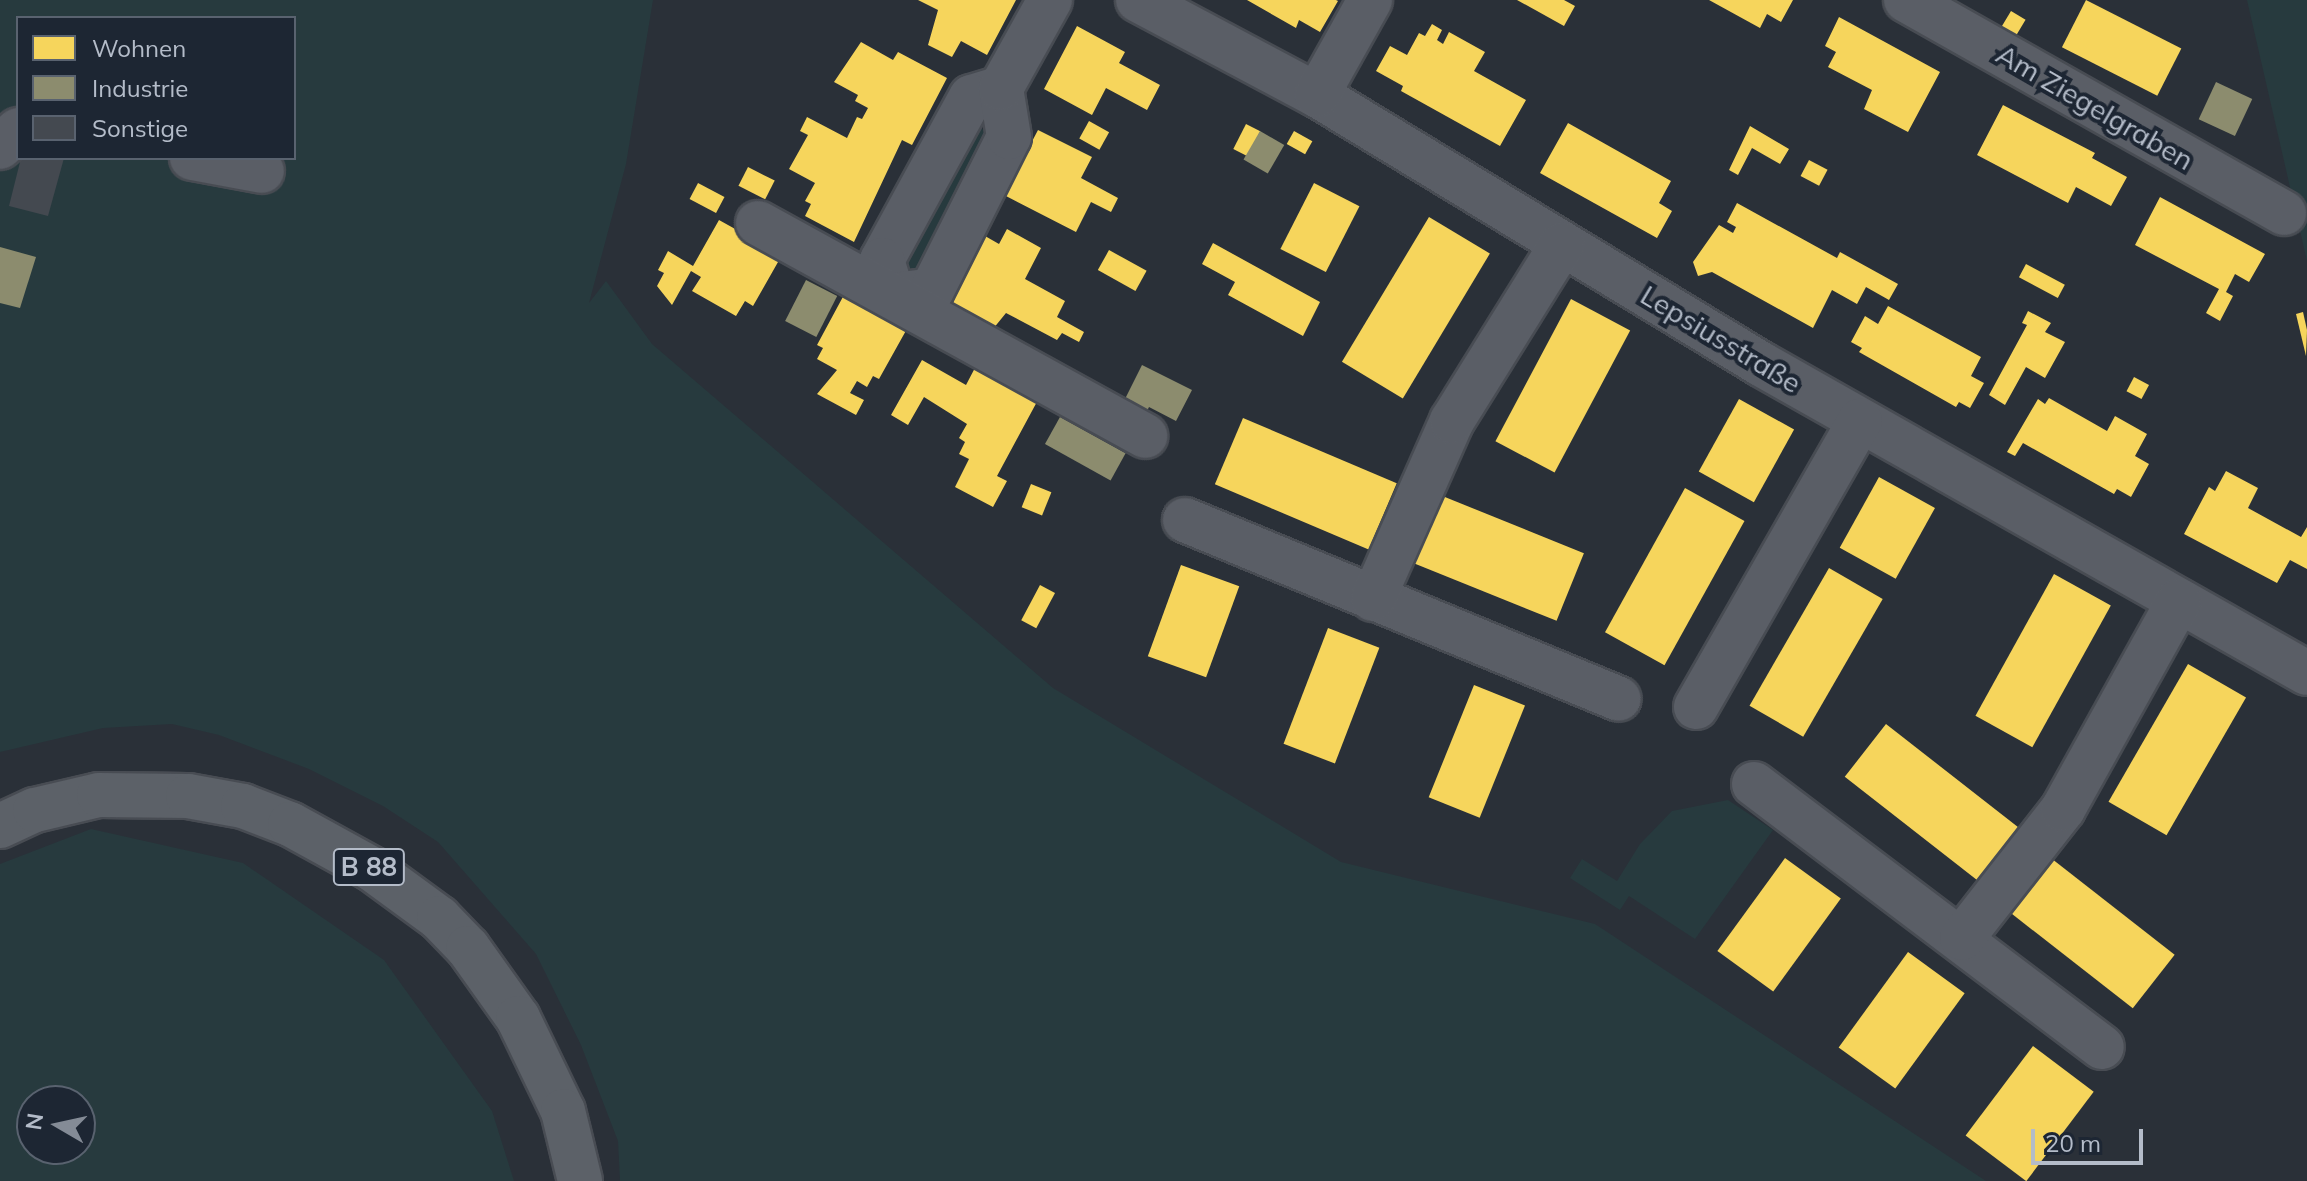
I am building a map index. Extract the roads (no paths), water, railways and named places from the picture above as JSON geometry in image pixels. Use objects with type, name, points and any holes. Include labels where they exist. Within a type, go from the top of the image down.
[{"type":"main road","name":"B 88","points":[[0,826],[67,801],[160,793],[243,806],[360,861],[439,918],[493,981],[543,1064],[563,1111],[580,1181]]},
{"type":"street","points":[[893,295],[932,290],[1009,137],[1001,88],[1050,0]]},
{"type":"street","name":"Lepsiusstraße","points":[[1138,0],[1317,95],[1860,421],[2307,673]]},
{"type":"street","points":[[1317,95],[1370,0]]},
{"type":"street","name":"Am Ziegelgraben","points":[[1906,0],[2284,213]]},
{"type":"street","points":[[893,295],[882,260],[971,97],[1001,88]]},
{"type":"street","points":[[0,147],[16,132]]},
{"type":"street","points":[[203,160],[262,171]]},
{"type":"street","points":[[758,223],[1145,436]]},
{"type":"street","points":[[1373,599],[1452,421],[1562,244]]},
{"type":"street","points":[[1696,707],[1860,421]]},
{"type":"street","points":[[1185,520],[1619,699]]},
{"type":"street","points":[[1962,938],[2063,809],[2179,601]]},
{"type":"street","points":[[1754,784],[1962,938],[2102,1047]]}]
